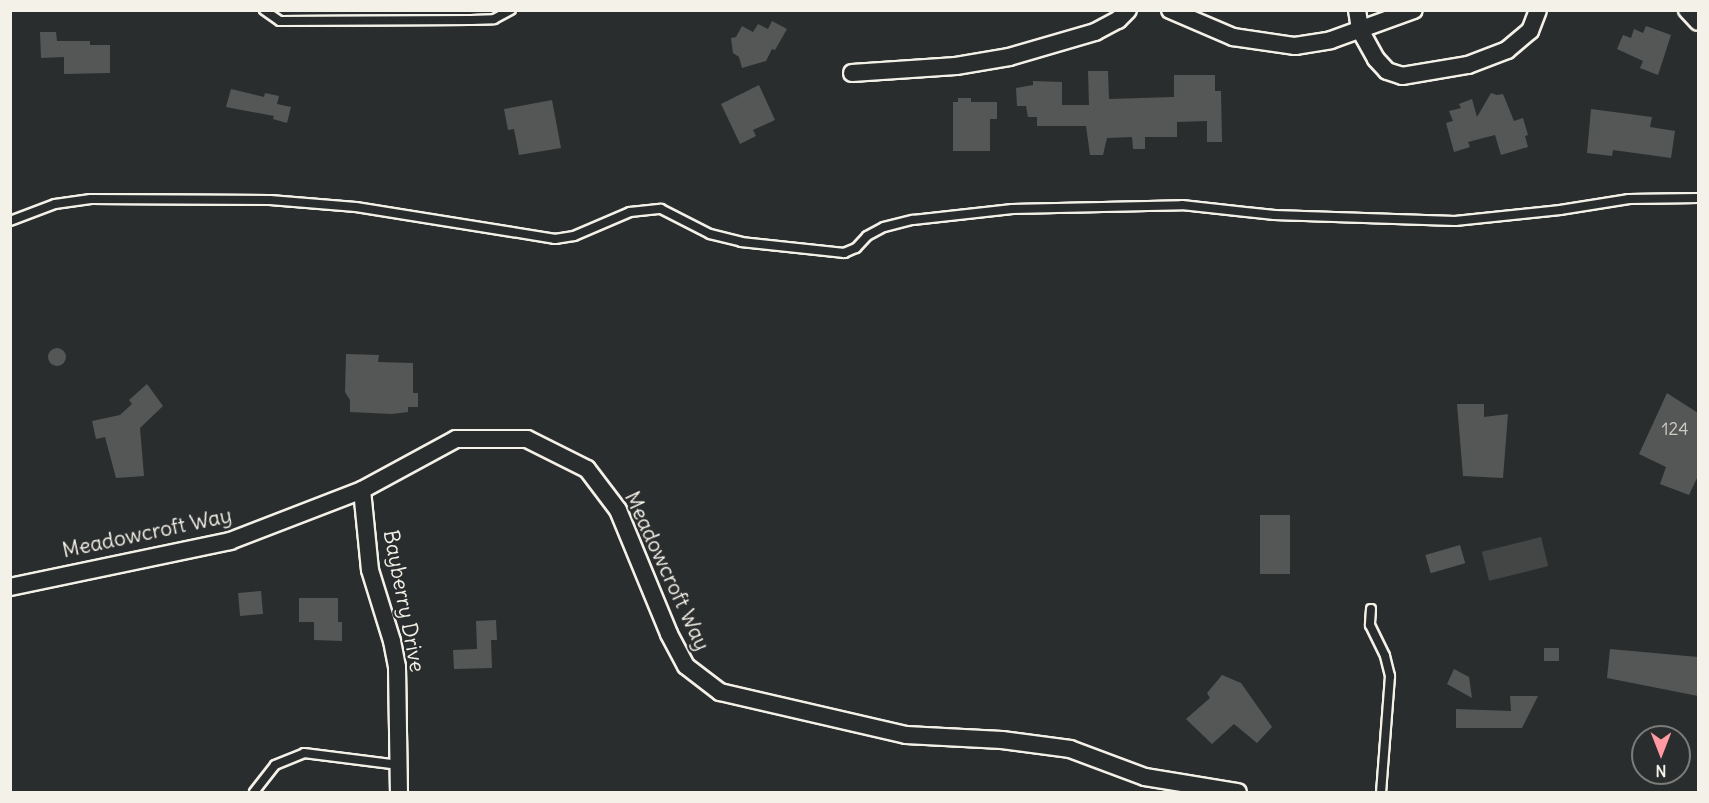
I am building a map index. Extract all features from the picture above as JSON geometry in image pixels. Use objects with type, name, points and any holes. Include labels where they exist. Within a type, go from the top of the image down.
[{"type":"street","points":[[852,73],[956,66],[1010,57],[1095,32],[1118,20],[1128,10]]},
{"type":"street","points":[[1170,10],[1233,37],[1295,46],[1331,40],[1414,10]]},
{"type":"street","points":[[1357,10],[1360,30],[1376,59],[1387,71],[1402,76],[1468,65],[1507,50],[1530,31],[1538,10]]},
{"type":"street","points":[[1687,10],[1698,22]]},
{"type":"street","name":"Meadowcroft Way","points":[[10,587],[230,541],[362,490],[456,439],[527,439],[587,469],[612,501],[618,510],[669,634],[686,666],[720,693],[906,735],[1002,740],[1070,749],[1145,777],[1238,792]]},
{"type":"street","name":"Bayberry Drive","points":[[362,490],[372,577],[393,641],[397,667],[399,792]]},
{"type":"lane","points":[[264,10],[280,21],[494,19],[511,10]]},
{"type":"lane","points":[[10,221],[55,204],[91,200],[270,200],[356,207],[555,239],[574,236],[630,212],[661,209],[710,234],[741,242],[844,253],[856,248],[867,236],[884,227],[913,220],[1012,209],[1182,205],[1274,215],[1455,221],[1560,210],[1629,199],[1698,198]]},
{"type":"lane","points":[[1371,609],[1370,625],[1385,656],[1390,676],[1381,792]]},
{"type":"lane","points":[[254,792],[275,765],[304,753],[399,765]]},
{"type":"shaded area","points":[[1541,537],[1548,566],[1489,581],[1482,552]]},
{"type":"building","points":[[772,21],[787,29],[775,50],[772,49],[766,61],[742,68],[739,57],[733,53],[731,38],[736,37],[742,26],[753,32],[758,24],[768,29]]},
{"type":"building","points":[[1646,26],[1671,35],[1658,75],[1640,68],[1643,61],[1617,49],[1623,35],[1631,38],[1634,29],[1643,33]]},
{"type":"building","points":[[40,32],[56,32],[57,41],[90,41],[90,45],[110,45],[110,73],[64,74],[64,57],[41,58]]},
{"type":"building","points":[[1088,71],[1108,71],[1109,99],[1174,97],[1174,75],[1215,75],[1215,91],[1221,91],[1222,142],[1207,142],[1207,121],[1177,122],[1177,137],[1145,137],[1145,149],[1133,149],[1132,137],[1107,138],[1103,155],[1090,155],[1086,126],[1037,126],[1037,117],[1028,117],[1026,106],[1017,106],[1016,88],[1033,85],[1033,81],[1062,82],[1062,105],[1089,105]]},
{"type":"building","points":[[759,85],[775,120],[753,130],[756,136],[740,144],[721,104]]},
{"type":"building","points":[[231,89],[264,97],[265,93],[279,96],[277,104],[291,107],[287,123],[273,119],[274,116],[226,107]]},
{"type":"building","points":[[1491,93],[1503,94],[1514,121],[1523,118],[1528,135],[1525,136],[1528,147],[1501,155],[1495,135],[1468,142],[1470,147],[1454,152],[1446,123],[1453,121],[1449,111],[1461,108],[1459,104],[1472,99],[1477,117]]},
{"type":"building","points":[[958,98],[971,98],[971,102],[997,102],[997,119],[990,119],[990,151],[953,151],[953,102],[958,102]]},
{"type":"building","points":[[552,100],[561,148],[519,155],[514,129],[508,130],[504,109]]},
{"type":"building","points":[[1591,109],[1652,117],[1650,127],[1675,131],[1671,158],[1613,150],[1612,156],[1587,153]]},
{"type":"building","points":[[57,348],[63,351],[66,357],[63,363],[57,366],[51,363],[48,357],[51,351]]},
{"type":"building","points":[[346,354],[379,355],[378,362],[413,363],[413,393],[418,393],[418,407],[408,407],[408,412],[392,414],[350,412],[350,400],[345,392]]},
{"type":"building","points":[[147,384],[163,406],[140,428],[144,476],[116,478],[105,437],[96,439],[92,421],[120,415],[132,404],[129,400]]},
{"type":"building","points":[[1667,393],[1698,413],[1698,476],[1689,495],[1660,484],[1666,467],[1639,454]]},
{"type":"building","points":[[1457,404],[1484,404],[1484,417],[1508,414],[1503,478],[1463,476]]},
{"type":"building","points":[[1260,515],[1290,515],[1290,574],[1260,574]]},
{"type":"building","points":[[1460,545],[1465,563],[1431,573],[1425,555]]},
{"type":"building","points":[[261,591],[263,614],[240,616],[238,593]]},
{"type":"building","points":[[299,598],[338,598],[338,622],[342,622],[342,641],[314,640],[314,622],[299,622]]},
{"type":"building","points":[[496,620],[497,640],[491,640],[492,668],[454,669],[453,650],[477,649],[476,621]]},
{"type":"building","points":[[1544,648],[1559,648],[1559,661],[1544,661]]},
{"type":"building","points":[[1610,649],[1698,657],[1698,696],[1607,678]]},
{"type":"building","points":[[1454,669],[1469,677],[1472,698],[1447,684]]},
{"type":"building","points":[[1222,675],[1241,683],[1272,727],[1257,743],[1234,724],[1212,744],[1186,719],[1210,698],[1207,693]]},
{"type":"building","points":[[1510,696],[1538,696],[1522,728],[1456,728],[1456,709],[1511,711]]}]
